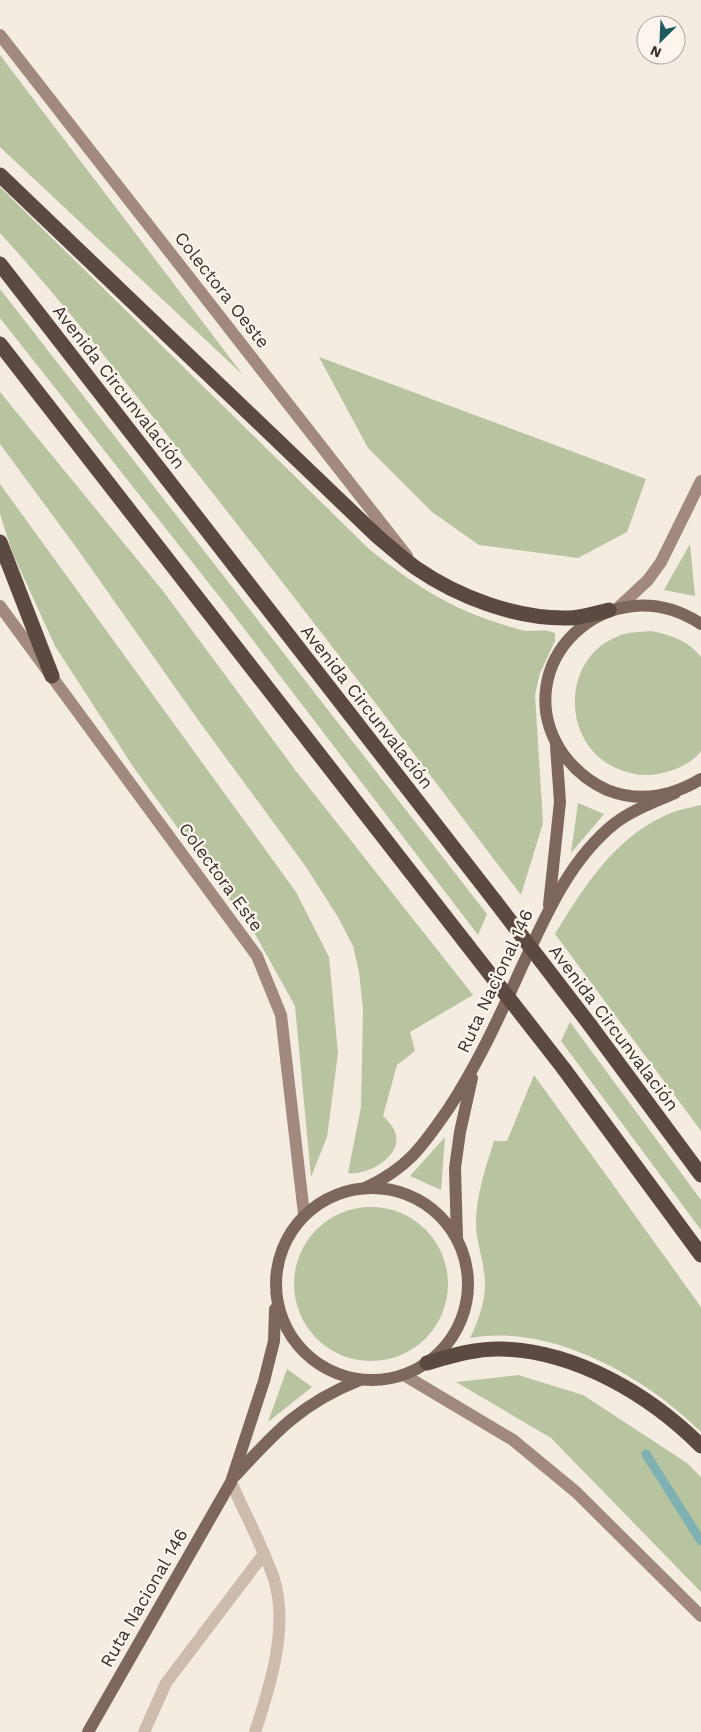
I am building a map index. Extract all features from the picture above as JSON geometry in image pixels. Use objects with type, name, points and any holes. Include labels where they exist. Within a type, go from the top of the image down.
[{"type":"highway","points":[[0,175],[377,536],[416,568],[450,587],[504,608],[528,615],[570,618],[614,609]]},
{"type":"highway","name":"Avenida Circunvalación","points":[[0,264],[495,901],[701,1175]]},
{"type":"highway","points":[[0,344],[564,1069],[701,1255]]},
{"type":"highway","points":[[0,542],[52,676]]},
{"type":"highway","points":[[427,1363],[466,1352],[502,1348],[582,1366],[656,1406],[701,1446]]},
{"type":"main road","name":"Ruta Nacional 146","points":[[675,793],[648,798],[620,795],[594,784],[572,766],[556,743],[547,718],[547,691],[553,665],[566,642],[586,623],[614,609],[641,604],[664,607],[686,615],[701,624]]},
{"type":"main road","name":"Ruta Nacional 146","points":[[548,907],[560,802],[556,743]]},
{"type":"main road","name":"Ruta Nacional 146","points":[[366,1188],[399,1170],[431,1135],[473,1070],[548,907],[579,863],[615,824],[632,813],[701,780]]},
{"type":"main road","name":"Ruta Nacional 146","points":[[457,1239],[455,1168],[460,1132],[473,1070]]},
{"type":"main road","name":"Ruta Nacional 146","points":[[88,1732],[230,1482],[264,1381],[274,1341],[276,1267],[286,1238],[304,1214],[329,1197],[347,1190],[366,1188],[393,1190],[419,1200],[441,1217],[457,1239],[467,1265],[468,1293],[462,1320],[448,1344],[427,1363],[404,1375],[379,1380],[362,1380],[325,1368],[301,1351],[284,1326],[276,1297]]},
{"type":"main road","name":"Ruta Nacional 146","points":[[230,1482],[271,1436],[296,1413],[335,1390],[362,1380]]},
{"type":"street","name":"Colectora Oeste","points":[[0,34],[416,568]]},
{"type":"street","points":[[614,609],[648,580],[662,562],[701,481]]},
{"type":"street","name":"Colectora Este","points":[[0,606],[257,956],[281,1015],[304,1214]]},
{"type":"street","points":[[404,1375],[520,1446],[576,1492],[701,1616]]},
{"type":"street","points":[[230,1482],[274,1580],[279,1617],[272,1680],[256,1732]]},
{"type":"street","points":[[144,1732],[166,1683],[263,1555]]},
{"type":"green space","points":[[0,55],[243,375],[0,147]]},
{"type":"green space","points":[[0,187],[369,549],[413,582],[459,608],[516,629],[555,633],[555,641],[540,673],[535,695],[543,823],[521,895],[244,533],[79,324],[0,233]]},
{"type":"green space","points":[[0,289],[487,914],[478,935],[226,605],[0,318]]},
{"type":"green space","points":[[319,357],[646,479],[627,532],[578,558],[479,545],[432,512],[368,448]]},
{"type":"green space","points":[[0,392],[163,591],[296,771],[473,995],[410,1032],[415,1051],[397,1065],[383,1116],[395,1132],[396,1141],[394,1149],[382,1163],[374,1168],[356,1173],[348,1173],[361,1107],[363,1009],[359,972],[353,946],[338,917],[306,867],[0,444]]},
{"type":"green space","points":[[0,484],[296,892],[329,957],[338,1053],[327,1137],[311,1177],[295,1006],[255,934],[134,768],[55,646],[13,554],[0,514]]},
{"type":"green space","points":[[690,544],[695,596],[664,590]]},
{"type":"green space","points":[[651,631],[684,642],[701,657],[701,751],[689,762],[673,770],[651,775],[640,775],[618,769],[598,756],[584,739],[577,719],[575,697],[579,676],[590,657],[606,642],[628,633]]},
{"type":"green space","points":[[578,803],[604,814],[571,853]]},
{"type":"green space","points":[[701,805],[701,1131],[555,934],[588,883],[614,852],[629,838],[668,814]]},
{"type":"green space","points":[[570,1022],[701,1200],[701,1230],[561,1041]]},
{"type":"green space","points":[[534,1075],[701,1307],[701,1432],[653,1392],[625,1374],[595,1359],[564,1347],[533,1339],[501,1335],[470,1338],[480,1314],[485,1289],[476,1223],[482,1181],[494,1141],[507,1141]]},
{"type":"green space","points":[[445,1137],[441,1190],[410,1176]]},
{"type":"green space","points":[[371,1207],[400,1213],[414,1220],[425,1230],[435,1241],[442,1255],[448,1284],[442,1313],[435,1327],[425,1338],[414,1348],[400,1355],[371,1361],[342,1355],[328,1348],[317,1338],[307,1327],[300,1313],[294,1284],[300,1255],[307,1241],[317,1230],[328,1220],[342,1213]]},
{"type":"green space","points":[[287,1369],[312,1387],[268,1422]]},
{"type":"green space","points":[[518,1375],[583,1395],[687,1463],[701,1477],[701,1592],[551,1438],[456,1382]]},
{"type":"waterway","points":[[646,1454],[701,1541]]}]
